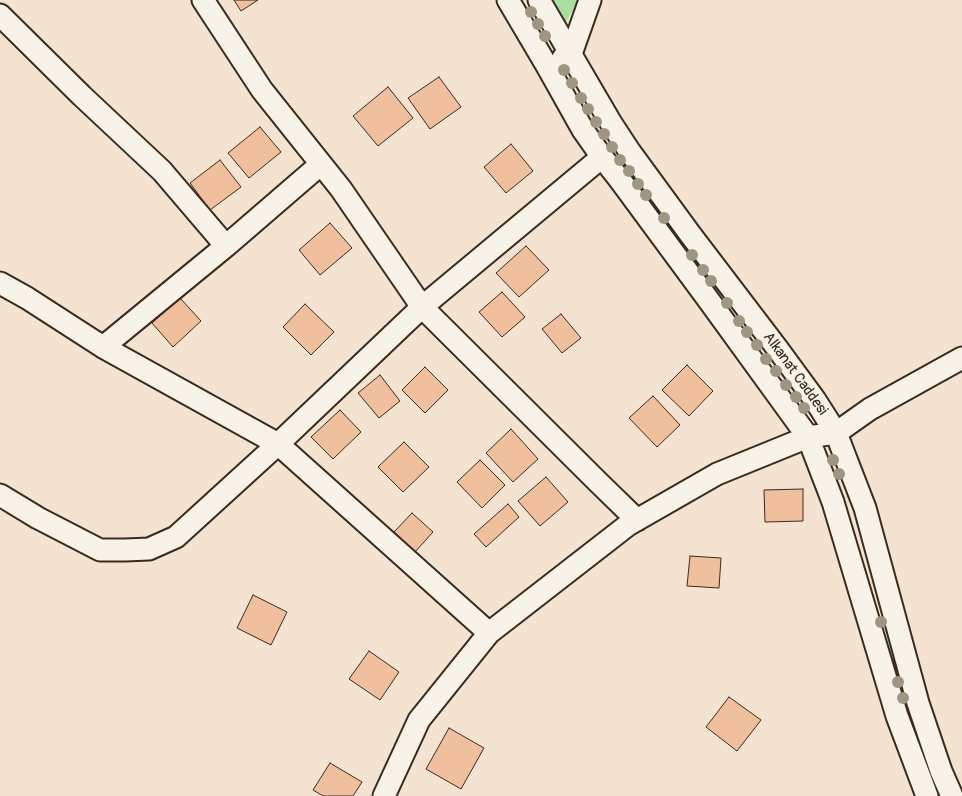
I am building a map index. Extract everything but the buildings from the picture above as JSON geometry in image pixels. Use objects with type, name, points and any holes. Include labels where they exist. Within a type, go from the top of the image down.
[{"type":"street","points":[[203,0],[262,90],[341,189],[422,307],[637,520]]},
{"type":"street","points":[[508,0],[582,130],[808,437],[833,502],[897,716],[927,796]]},
{"type":"street","name":"Alkanat Caddesi","points":[[539,0],[630,152],[777,348],[815,400],[836,433],[865,508],[918,702],[941,771],[952,796]]},
{"type":"street","points":[[547,66],[571,54],[590,0]]},
{"type":"street","points":[[0,15],[162,171],[226,246]]},
{"type":"street","points":[[0,495],[38,518],[100,550],[149,549],[176,537],[278,444],[422,307],[602,157]]},
{"type":"street","points":[[103,347],[226,246],[321,164]]},
{"type":"street","points":[[0,283],[27,298],[103,347],[278,444],[489,633]]},
{"type":"street","points":[[384,796],[419,720],[489,633],[628,525],[717,474],[808,437],[836,433],[870,409],[962,358]]},
{"type":"green space","points":[[551,0],[579,0],[564,25]]}]
